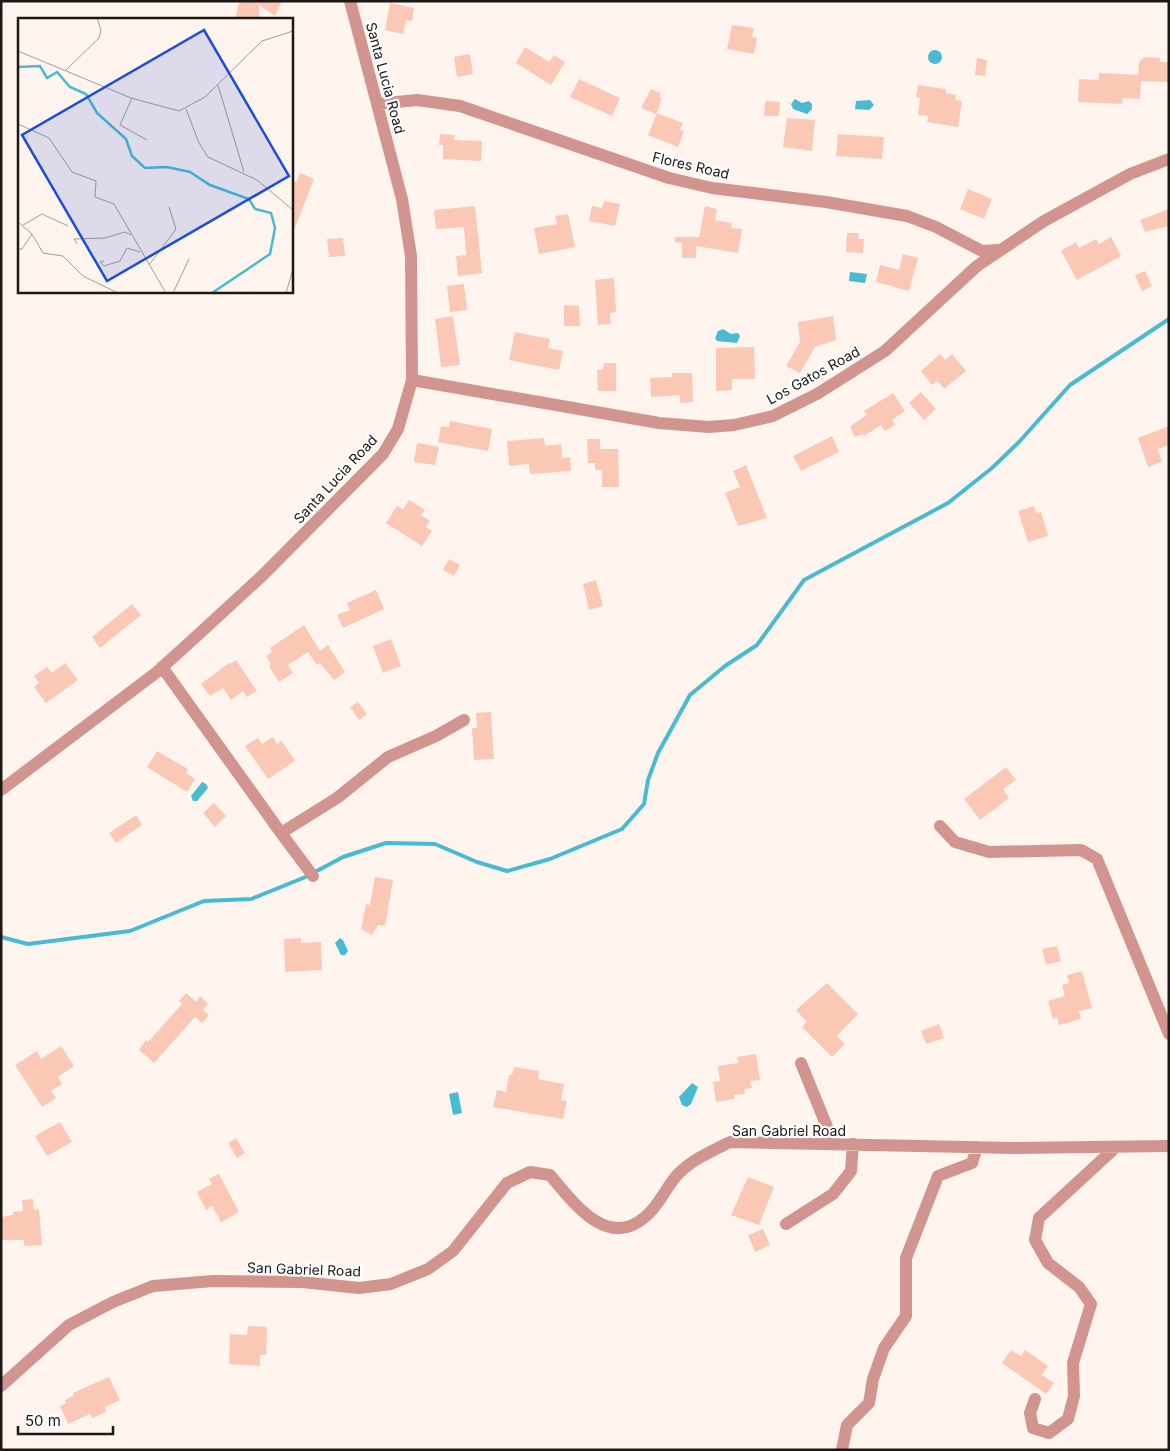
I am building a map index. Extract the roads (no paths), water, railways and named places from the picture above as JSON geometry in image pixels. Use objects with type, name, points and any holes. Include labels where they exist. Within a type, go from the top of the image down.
[{"type":"street","name":"Santa Lucia Road","points":[[1,790],[162,667],[263,575],[383,454],[398,429],[412,380],[412,276],[409,237],[402,199],[350,1]]},
{"type":"street","name":"Flores Road","points":[[377,104],[417,100],[460,106],[669,178],[712,188],[826,202],[908,216],[936,227],[982,251],[999,250]]},
{"type":"street","name":"Los Gatos Road","points":[[412,380],[632,420],[709,427],[773,416],[792,407],[885,351],[978,266],[999,250],[1081,200],[1130,174],[1169,159]]},
{"type":"street","points":[[162,667],[313,876]]},
{"type":"street","points":[[281,833],[338,798],[388,757],[436,736],[464,720]]},
{"type":"street","points":[[940,826],[955,842],[989,852],[1081,850],[1097,859],[1169,1034]]},
{"type":"street","points":[[801,1063],[834,1144]]},
{"type":"street","name":"San Gabriel Road","points":[[1,1386],[69,1325],[113,1302],[153,1286],[213,1281],[302,1282],[359,1288],[391,1284],[428,1269],[453,1251],[507,1183],[530,1172],[550,1175],[574,1204],[601,1225],[625,1229],[646,1217],[678,1174],[702,1155],[730,1142],[977,1148],[1169,1146]]},
{"type":"street","points":[[786,1224],[833,1194],[851,1171],[853,1144]]},
{"type":"street","points":[[1035,1399],[1030,1413],[1034,1428],[1049,1433],[1068,1419],[1074,1396],[1073,1363],[1091,1304],[1078,1286],[1048,1263],[1035,1240],[1039,1218],[1116,1147]]},
{"type":"street","points":[[842,1450],[847,1425],[869,1403],[873,1379],[884,1348],[906,1316],[906,1258],[938,1176],[972,1163],[977,1148]]},
{"type":"water","points":[[932,50],[938,50],[942,57],[938,64],[932,64],[928,60],[928,54]]},
{"type":"water","points":[[795,99],[802,103],[809,101],[812,104],[812,109],[807,114],[793,109],[791,104]]},
{"type":"water","points":[[870,100],[874,105],[869,110],[855,109],[856,101]]},
{"type":"water","points":[[850,272],[867,274],[865,283],[849,281]]},
{"type":"water","points":[[723,329],[731,334],[738,333],[740,336],[737,343],[717,341],[715,338],[718,331]]},
{"type":"water","points":[[202,782],[208,788],[197,801],[193,801],[191,796]]},
{"type":"water","points":[[340,938],[343,940],[348,951],[345,955],[341,955],[335,943]]},
{"type":"water","points":[[692,1083],[698,1087],[691,1104],[687,1107],[682,1105],[679,1097]]},
{"type":"water","points":[[458,1092],[462,1113],[453,1115],[449,1094]]},
{"type":"waterway","points":[[315,872],[343,857],[386,843],[435,844],[477,862],[507,871],[550,859],[622,829],[644,804],[648,780],[658,753],[690,695],[725,666],[757,645],[804,580],[948,503],[992,468],[1019,442],[1070,385],[1169,319]]},
{"type":"waterway","points":[[1,937],[28,944],[130,931],[204,901],[251,899],[308,876]]}]
